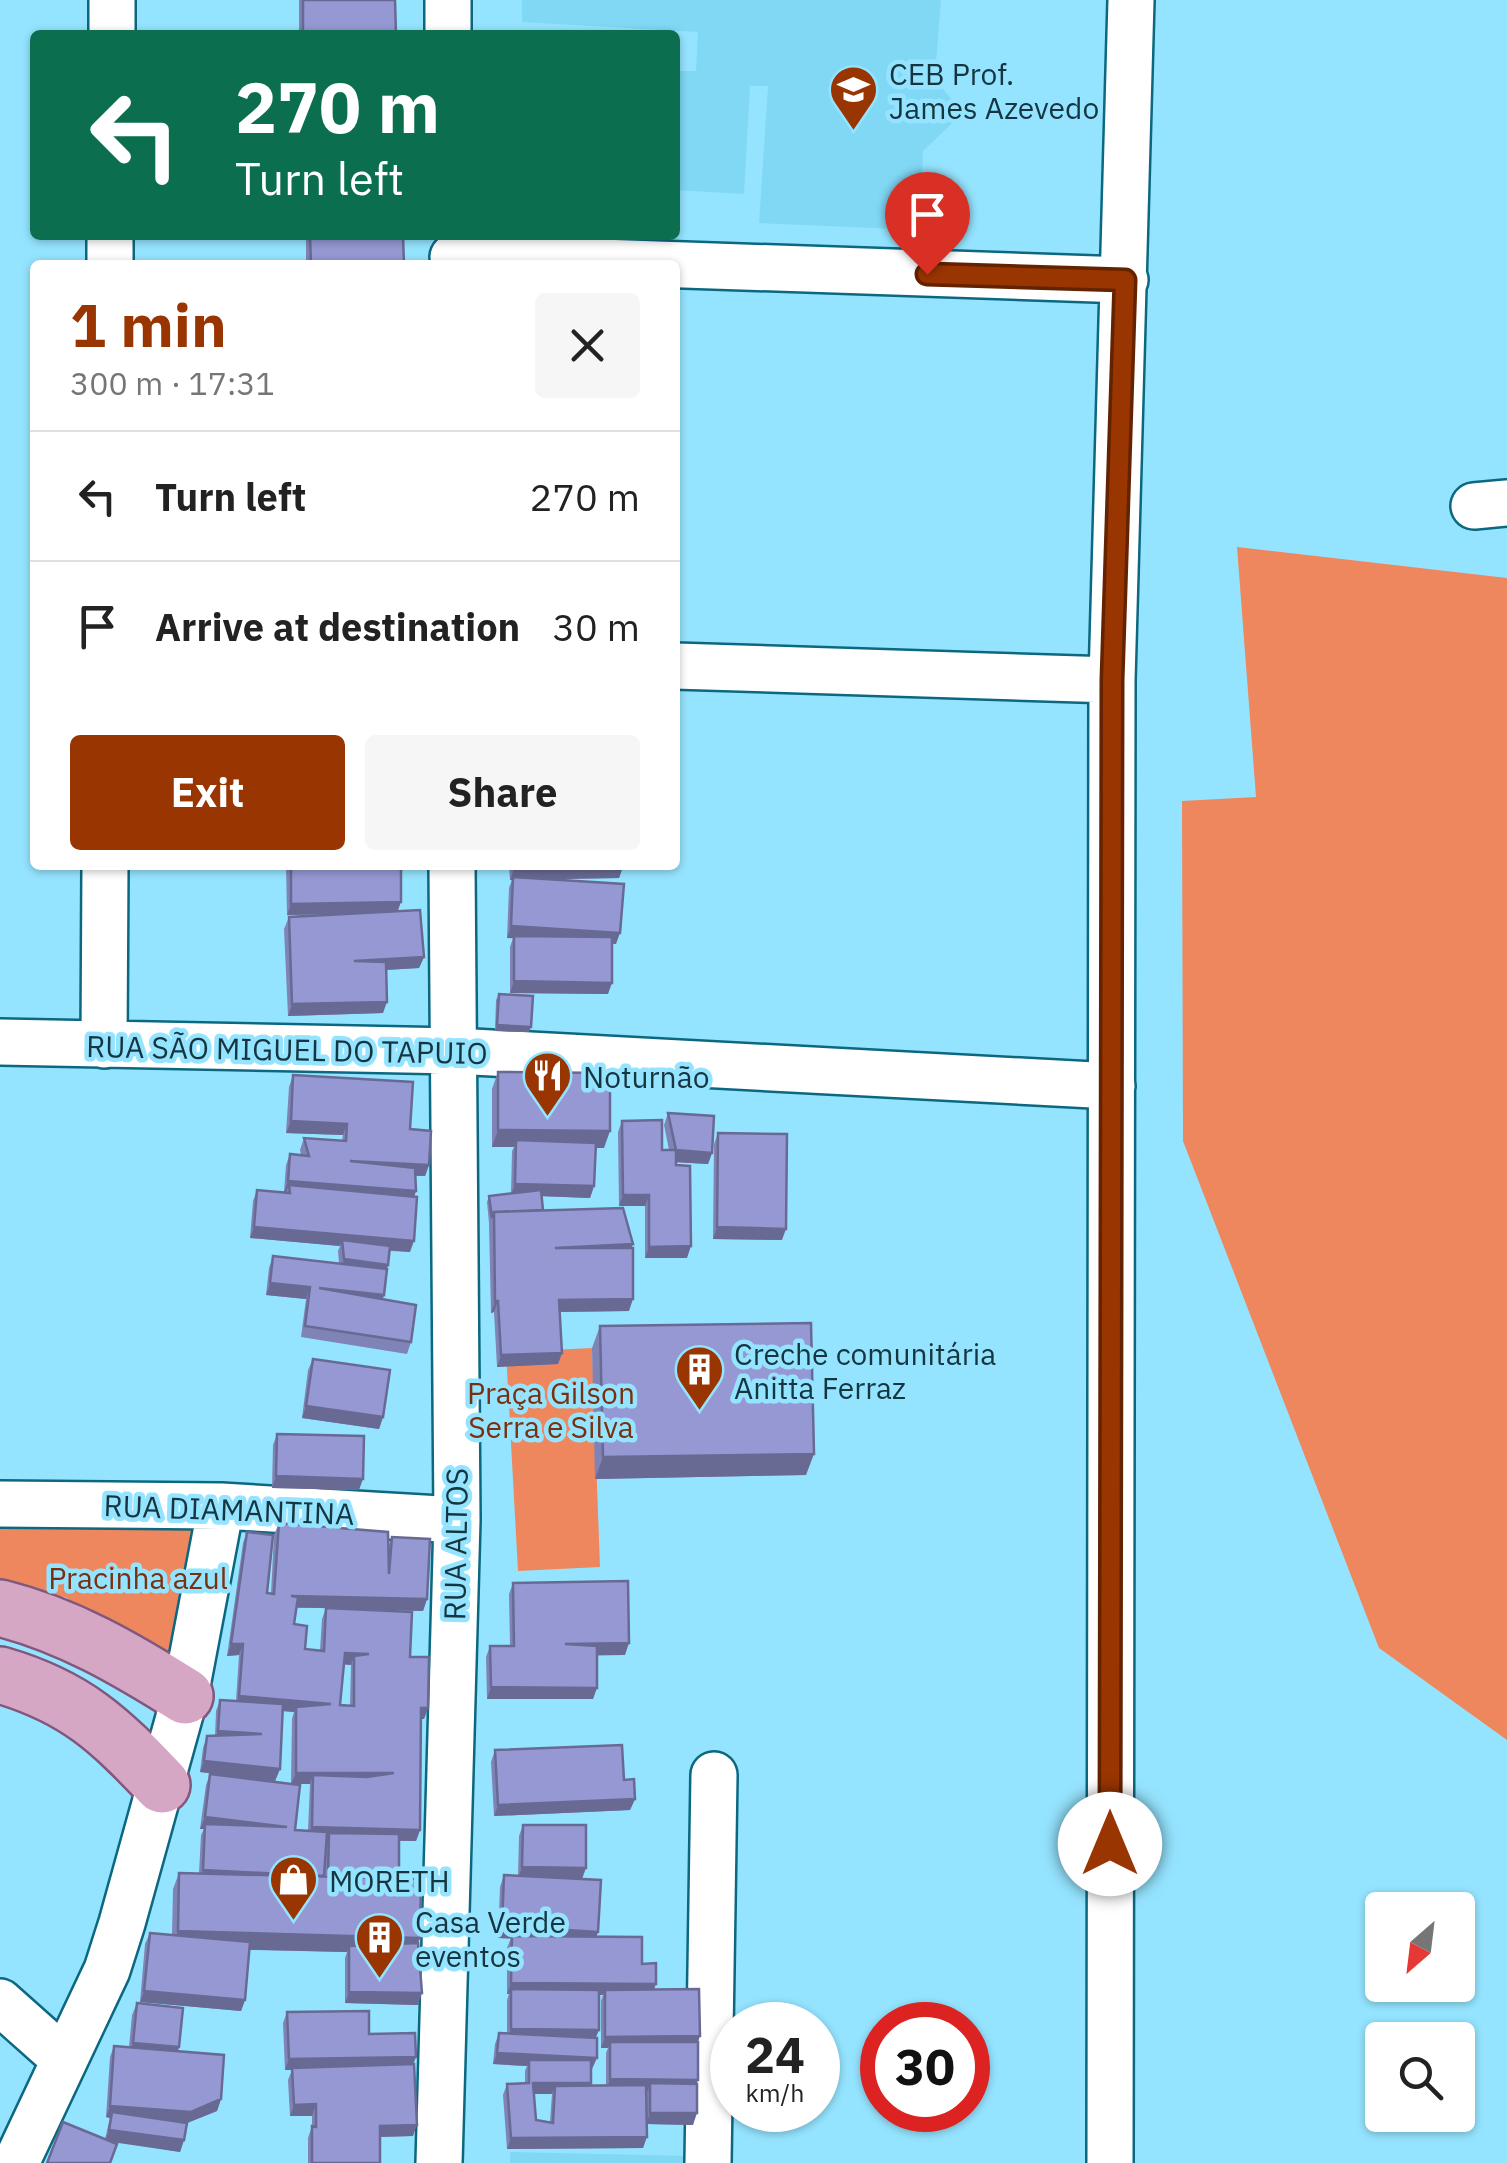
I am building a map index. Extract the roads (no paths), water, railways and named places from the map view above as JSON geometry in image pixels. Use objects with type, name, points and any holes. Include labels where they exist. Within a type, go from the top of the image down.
[{"type":"main road","points":[[0,1608],[38,1618],[91,1640],[185,1696]]},
{"type":"main road","points":[[0,1675],[74,1704],[96,1719],[162,1785]]},
{"type":"street","points":[[112,0],[112,30]]},
{"type":"street","points":[[448,0],[448,30]]},
{"type":"street","points":[[1110,2163],[1112,680],[1131,0]]},
{"type":"street","points":[[452,252],[644,260]]},
{"type":"street","points":[[680,261],[1125,280]]},
{"type":"street","points":[[680,666],[1112,680]]},
{"type":"street","points":[[104,1045],[105,870]]},
{"type":"street","name":"RUA ALTOS","points":[[439,2163],[457,1520],[452,870]]},
{"type":"street","name":"RUA SÃO MIGUEL DO TAPUIO","points":[[0,1042],[455,1052],[1112,1086]]},
{"type":"street","name":"RUA DIAMANTINA","points":[[0,1504],[221,1506],[457,1520]]},
{"type":"street","points":[[16,2163],[107,1970],[185,1696],[221,1506]]},
{"type":"street","points":[[708,2163],[714,1775]]},
{"type":"street","points":[[0,2002],[64,2059]]},
{"type":"place","name":"CEB Prof. James Azevedo","points":[[854,132]]},
{"type":"place","name":"Noturnão","points":[[548,1118]]},
{"type":"place","name":"Creche comunitária Anitta Ferraz","points":[[699,1412]]},
{"type":"place","name":"MORETH","points":[[294,1922]]},
{"type":"place","name":"Casa Verde eventos","points":[[380,1980]]},
{"type":"park label","name":"Praça Gilson Serra e Silva","points":[[551,1409]]},
{"type":"park label","name":"Pracinha azul","points":[[138,1577]]}]
